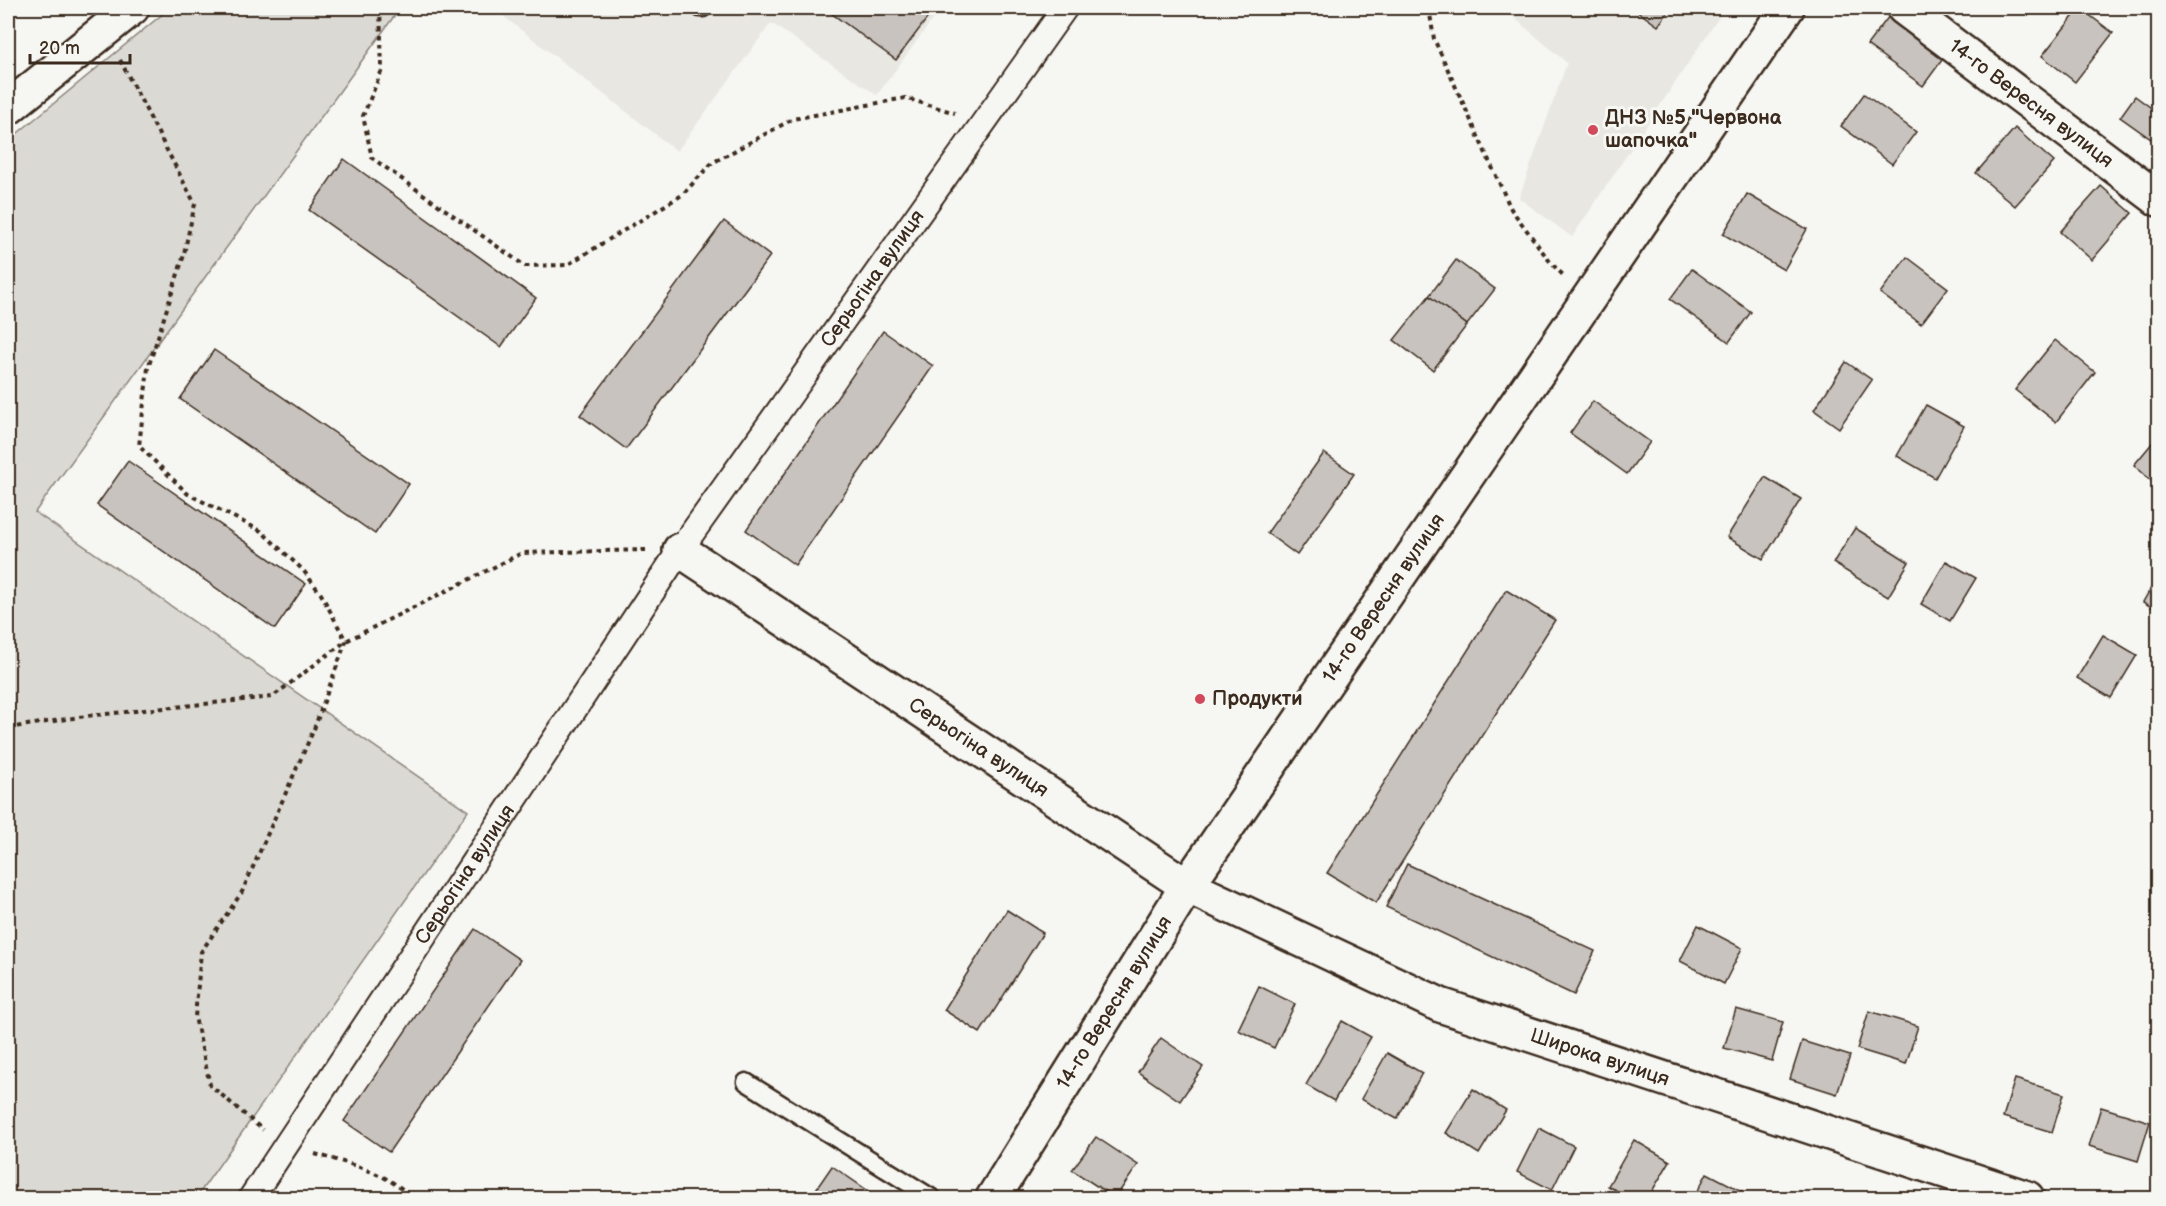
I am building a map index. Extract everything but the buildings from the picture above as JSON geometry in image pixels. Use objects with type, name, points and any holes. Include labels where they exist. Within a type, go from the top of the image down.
[{"type":"street","points":[[8,108],[132,8]]},
{"type":"street","name":"Серьогіна вулиця","points":[[251,1198],[680,550],[1065,8]]},
{"type":"street","name":"14-го Вересня вулиця","points":[[993,1198],[1186,886],[1787,8]]},
{"type":"street","name":"14-го Вересня вулиця","points":[[1904,8],[2158,198]]},
{"type":"street","name":"Серьогіна вулиця","points":[[680,550],[1186,886]]},
{"type":"street","name":"Широка вулиця","points":[[1186,886],[1440,1005],[2027,1198]]},
{"type":"lane","points":[[746,1082],[932,1198]]},
{"type":"path","points":[[380,8],[382,70],[363,116],[372,158],[525,266],[567,265],[682,195],[712,163],[793,119],[906,98],[984,122]]},
{"type":"path","points":[[1429,8],[1434,39],[1511,209],[1551,264],[1588,298]]},
{"type":"path","points":[[104,30],[195,204],[183,258],[147,368],[139,446],[188,494],[261,531],[303,570],[321,594],[346,641],[314,729],[242,892],[201,952],[195,1017],[210,1085],[286,1147],[366,1168],[406,1191],[412,1198]]},
{"type":"path","points":[[8,728],[86,716],[272,697],[346,641],[522,553],[680,550]]},
{"type":"shaded area","points":[[170,8],[400,8],[35,512],[468,811],[196,1198],[8,1198],[8,141]]},
{"type":"shaded area","points":[[493,8],[941,8],[877,95],[771,23],[677,151]]},
{"type":"shaded area","name":"ДНЗ №5 \"Червона шапочка\"","points":[[1503,8],[1725,8],[1572,237],[1519,198],[1567,63]]},
{"type":"place","name":"ДНЗ №5 \"Червона шапочка\"","points":[[1593,130]]},
{"type":"place","name":"Продукти","points":[[1200,699]]}]
